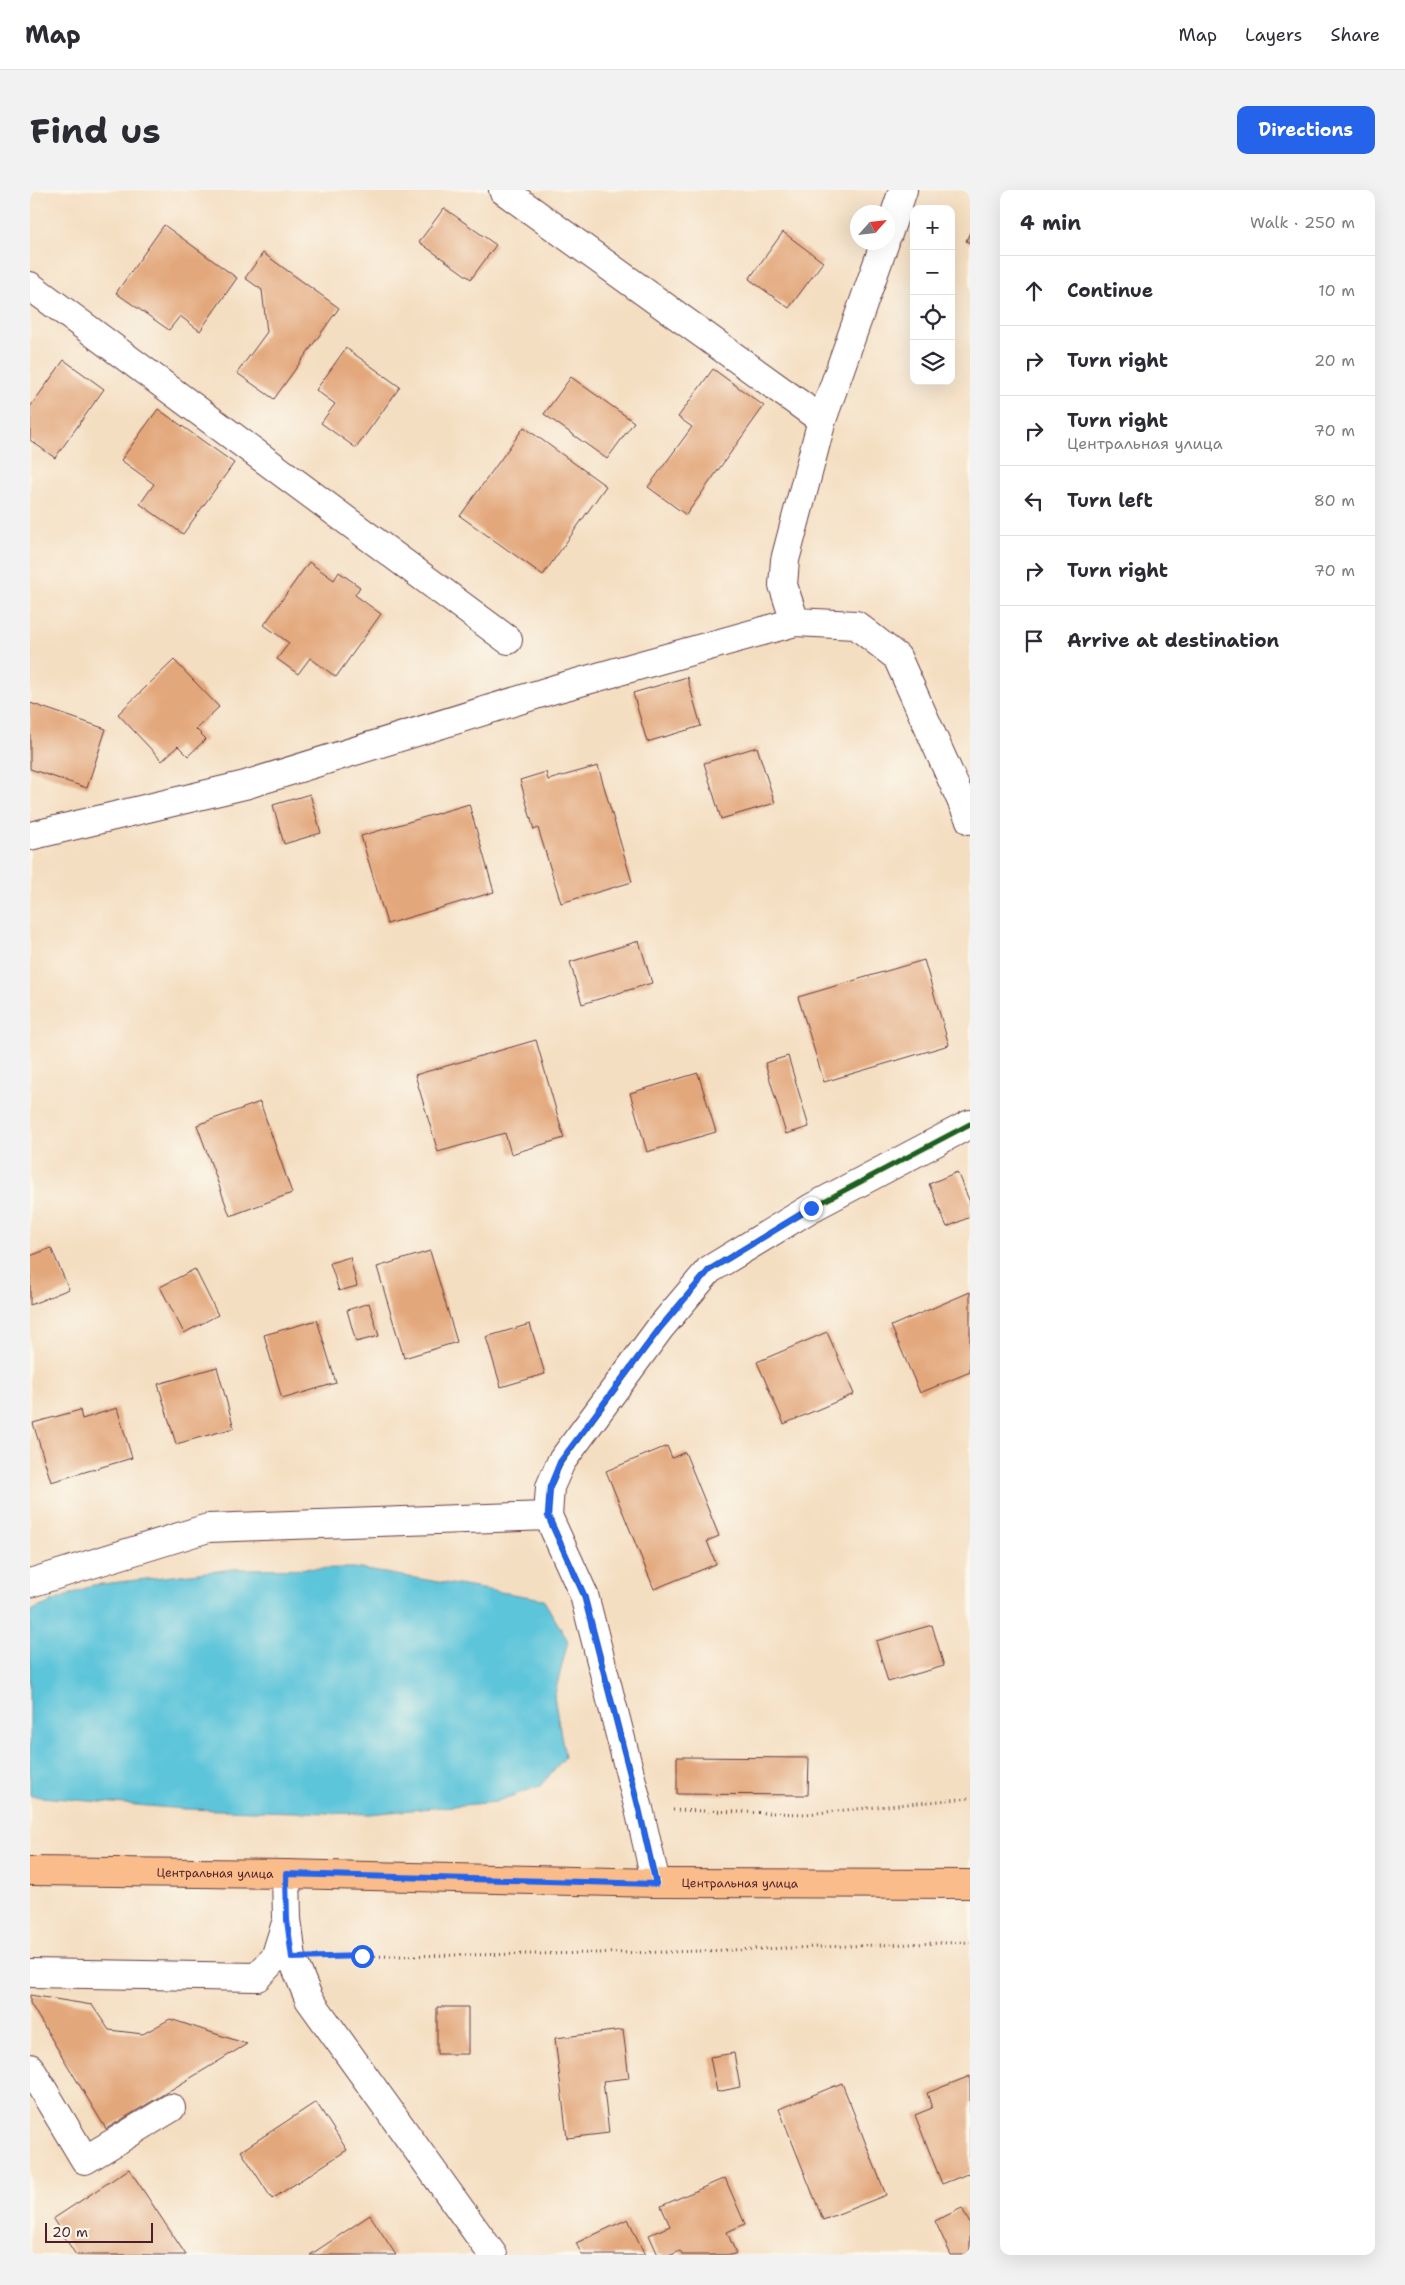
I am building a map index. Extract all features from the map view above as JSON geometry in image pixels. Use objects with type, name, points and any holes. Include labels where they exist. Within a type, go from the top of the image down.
[{"type":"main road","name":"Центральная улица","points":[[30,1871],[286,1874],[656,1884],[970,1884]]},
{"type":"street","points":[[503,190],[822,420]]},
{"type":"street","points":[[895,213],[903,190]]},
{"type":"street","points":[[794,622],[783,585],[785,560],[822,420],[882,250]]},
{"type":"street","points":[[30,286],[508,640]]},
{"type":"street","points":[[30,836],[245,785],[555,688],[794,622],[856,625],[897,657],[970,820]]},
{"type":"street","points":[[656,1884],[639,1809],[584,1595],[548,1516],[550,1487],[560,1462],[660,1328],[709,1270],[811,1208],[970,1124]]},
{"type":"street","points":[[30,1583],[208,1528],[548,1516]]},
{"type":"street","points":[[286,1874],[287,1920],[292,1958],[309,1999],[493,2255]]},
{"type":"street","points":[[30,1973],[257,1977],[275,1958],[287,1920]]},
{"type":"street","points":[[30,2068],[85,2160],[171,2108]]},
{"type":"path","points":[[639,1809],[804,1814],[970,1798]]},
{"type":"path","points":[[292,1958],[668,1952],[970,1942]]},
{"type":"water","points":[[354,1568],[543,1599],[568,1641],[554,1697],[565,1757],[540,1786],[495,1802],[369,1814],[183,1809],[30,1796],[30,1611],[93,1585],[234,1569]]},
{"type":"building","points":[[444,208],[496,245],[471,279],[419,242]]},
{"type":"building","points":[[164,225],[237,278],[200,331],[180,316],[169,330],[116,293]]},
{"type":"building","points":[[783,232],[823,262],[789,308],[749,279]]},
{"type":"building","points":[[970,232],[970,243],[966,241]]},
{"type":"building","points":[[263,253],[339,308],[274,399],[237,373],[267,332],[262,290],[245,278]]},
{"type":"building","points":[[346,348],[400,387],[356,448],[321,423],[335,404],[316,390]]},
{"type":"building","points":[[64,360],[104,389],[55,458],[30,440],[30,407]]},
{"type":"building","points":[[713,369],[764,406],[686,515],[648,487],[692,427],[678,417]]},
{"type":"building","points":[[571,377],[634,422],[607,459],[544,414]]},
{"type":"building","points":[[158,409],[234,463],[183,534],[140,504],[154,484],[121,460]]},
{"type":"building","points":[[524,427],[606,486],[543,575],[460,516]]},
{"type":"building","points":[[309,562],[334,580],[339,572],[360,587],[355,595],[381,614],[336,677],[310,658],[298,674],[277,659],[289,643],[264,625]]},
{"type":"building","points":[[174,660],[219,707],[196,729],[206,739],[188,756],[178,746],[162,761],[118,714]]},
{"type":"building","points":[[687,677],[701,726],[647,742],[633,693]]},
{"type":"building","points":[[30,703],[106,729],[87,788],[30,769]]},
{"type":"building","points":[[757,747],[775,803],[721,819],[704,763]]},
{"type":"building","points":[[598,766],[632,882],[561,903],[538,828],[534,830],[520,780],[546,772],[548,780]]},
{"type":"building","points":[[310,794],[321,833],[284,844],[273,805]]},
{"type":"building","points":[[469,804],[494,892],[387,924],[361,836]]},
{"type":"building","points":[[639,941],[652,983],[582,1004],[570,962]]},
{"type":"building","points":[[924,960],[949,1045],[824,1082],[798,997]]},
{"type":"building","points":[[536,1040],[564,1138],[511,1154],[505,1133],[438,1152],[415,1075]]},
{"type":"building","points":[[788,1056],[809,1127],[786,1134],[765,1063]]},
{"type":"building","points":[[698,1073],[716,1132],[647,1152],[630,1093]]},
{"type":"building","points":[[260,1102],[292,1193],[230,1216],[197,1125]]},
{"type":"building","points":[[957,1172],[970,1202],[970,1217],[947,1227],[929,1184]]},
{"type":"building","points":[[51,1248],[69,1289],[30,1305],[30,1256]]},
{"type":"building","points":[[430,1251],[457,1342],[404,1358],[377,1267]]},
{"type":"building","points":[[350,1257],[357,1286],[339,1291],[330,1263]]},
{"type":"building","points":[[195,1269],[218,1315],[184,1333],[160,1287]]},
{"type":"building","points":[[970,1292],[970,1372],[920,1393],[891,1326]]},
{"type":"building","points":[[369,1303],[379,1336],[356,1342],[347,1310]]},
{"type":"building","points":[[317,1320],[336,1383],[282,1399],[264,1335]]},
{"type":"building","points":[[530,1324],[545,1374],[501,1387],[486,1337]]},
{"type":"building","points":[[827,1332],[854,1394],[784,1424],[757,1362]]},
{"type":"building","points":[[217,1367],[234,1428],[176,1444],[158,1384]]},
{"type":"building","points":[[117,1408],[132,1458],[51,1482],[33,1423],[80,1410],[82,1419]]},
{"type":"building","points":[[667,1446],[672,1458],[685,1452],[719,1536],[707,1541],[716,1564],[654,1589],[606,1471]]},
{"type":"building","points":[[932,1625],[944,1666],[888,1682],[876,1641]]},
{"type":"building","points":[[677,1757],[809,1758],[808,1795],[677,1794]]},
{"type":"building","points":[[30,1995],[92,2005],[109,2030],[143,2034],[170,2019],[247,2044],[106,2129],[30,2003]]},
{"type":"building","points":[[437,2007],[468,2007],[468,2054],[437,2054]]},
{"type":"building","points":[[623,2030],[629,2078],[603,2081],[609,2133],[567,2138],[555,2038]]},
{"type":"building","points":[[734,2053],[740,2087],[717,2092],[710,2057]]},
{"type":"building","points":[[970,2076],[970,2173],[942,2184],[915,2115],[932,2108],[927,2093]]},
{"type":"building","points":[[842,2083],[886,2195],[823,2220],[779,2109]]},
{"type":"building","points":[[316,2102],[347,2150],[272,2199],[241,2151]]},
{"type":"building","points":[[129,2169],[186,2255],[76,2255],[53,2219]]},
{"type":"building","points":[[725,2178],[745,2224],[727,2232],[736,2253],[731,2255],[682,2255],[680,2251],[671,2255],[658,2255],[649,2235],[670,2226],[661,2206]]},
{"type":"building","points":[[962,2208],[970,2224],[970,2255],[951,2255],[935,2221]]},
{"type":"building","points":[[370,2215],[396,2255],[310,2255]]},
{"type":"building","points":[[628,2219],[645,2255],[582,2255],[576,2243]]},
{"type":"cycle path","points":[[656,1883],[584,1595],[548,1516],[550,1487],[561,1462],[660,1328],[709,1270],[811,1208],[970,1124]]},
{"type":"route","points":[[362,1956],[292,1958],[287,1920],[286,1874],[656,1884],[639,1809],[584,1595],[548,1516],[550,1487],[560,1462],[660,1328],[709,1270],[811,1208]]}]
